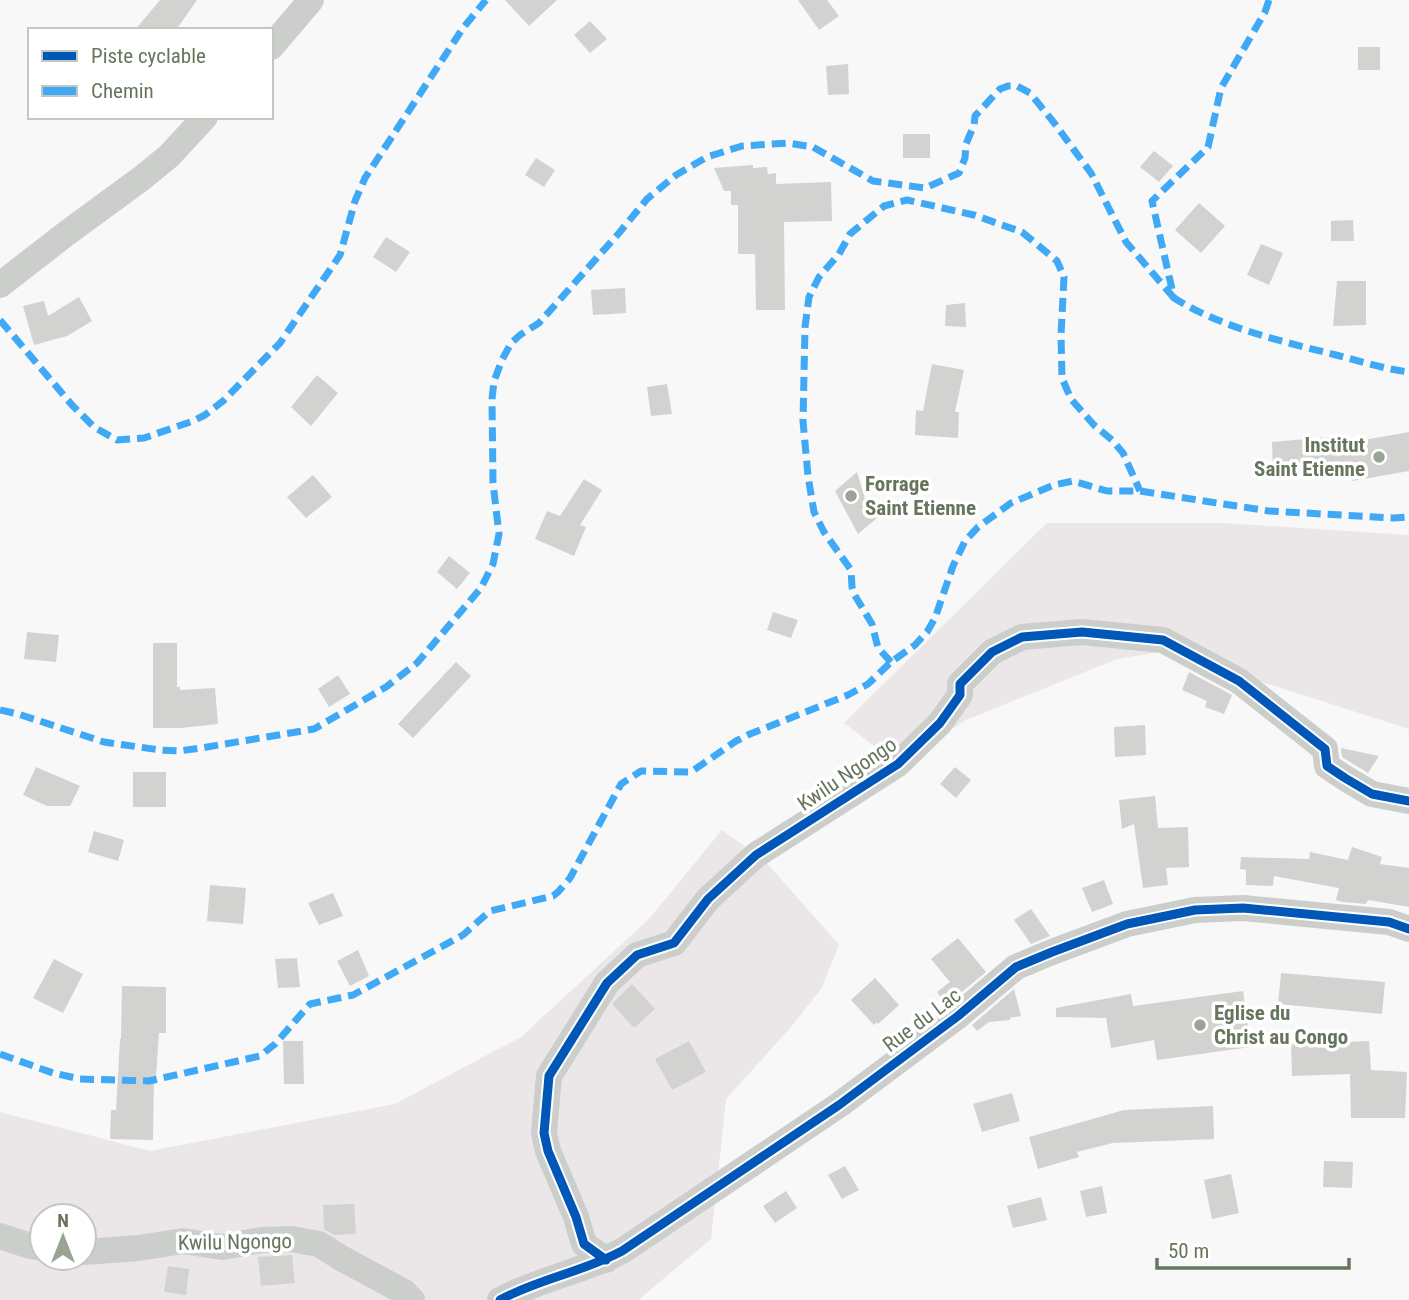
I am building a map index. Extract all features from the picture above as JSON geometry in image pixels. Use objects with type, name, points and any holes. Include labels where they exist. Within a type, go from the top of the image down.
[{"type":"street","points":[[273,45],[311,0]]},
{"type":"street","points":[[0,285],[169,156],[203,119]]},
{"type":"street","name":"Kwilu Ngongo","points":[[606,1260],[584,1244],[576,1217],[548,1151],[544,1133],[549,1076],[607,983],[637,955],[674,943],[708,899],[756,855],[898,764],[940,723],[960,695],[960,684],[992,652],[1022,637],[1082,632],[1163,640],[1239,681],[1325,749],[1327,766],[1345,778],[1372,794],[1409,801]]},
{"type":"street","name":"Rue du Lac","points":[[499,1300],[606,1260],[622,1251],[839,1105],[958,1016],[1016,967],[1052,952],[1127,924],[1195,910],[1243,908],[1389,922],[1409,929]]},
{"type":"street","points":[[0,1236],[28,1244]]},
{"type":"street","name":"Kwilu Ngongo","points":[[98,1251],[183,1241],[222,1247],[262,1240],[291,1239],[319,1244],[404,1292],[412,1300]]},
{"type":"shaded area","points":[[1047,523],[1223,523],[1409,535],[1409,729],[1234,673],[1189,647],[1117,659],[966,720],[898,764],[844,723]]},
{"type":"shaded area","points":[[722,830],[765,861],[839,945],[821,989],[791,1027],[726,1099],[711,1239],[638,1300],[0,1300],[0,1112],[150,1151],[395,1104],[521,1037],[649,919]]},
{"type":"building","points":[[160,0],[197,0],[177,28],[137,28]]},
{"type":"building","points":[[505,0],[557,0],[529,26]]},
{"type":"building","points":[[798,0],[827,0],[839,16],[819,30]]},
{"type":"building","points":[[590,21],[607,39],[590,53],[574,35]]},
{"type":"building","points":[[1358,47],[1380,47],[1380,70],[1358,70]]},
{"type":"building","points":[[848,64],[849,94],[828,95],[826,66]]},
{"type":"building","points":[[903,134],[930,134],[930,158],[903,158]]},
{"type":"building","points":[[1154,151],[1173,166],[1159,182],[1140,167]]},
{"type":"building","points":[[536,158],[555,170],[544,187],[525,175]]},
{"type":"building","points":[[753,165],[753,168],[767,167],[768,174],[776,173],[776,184],[831,182],[832,221],[784,222],[785,310],[756,310],[755,254],[738,254],[738,205],[731,205],[731,191],[724,191],[714,168]]},
{"type":"building","points":[[1199,203],[1225,226],[1201,253],[1175,230]]},
{"type":"building","points":[[1353,220],[1354,241],[1331,241],[1331,221]]},
{"type":"building","points":[[386,237],[410,252],[396,272],[373,257]]},
{"type":"building","points":[[1261,244],[1283,253],[1269,285],[1247,275]]},
{"type":"building","points":[[1337,281],[1366,281],[1366,325],[1333,326]]},
{"type":"building","points":[[625,288],[626,313],[593,315],[591,290]]},
{"type":"building","points":[[79,297],[92,321],[67,336],[34,345],[23,306],[44,301],[48,316]]},
{"type":"building","points":[[965,303],[966,327],[945,326],[946,305]]},
{"type":"building","points":[[932,364],[964,370],[955,412],[959,412],[958,438],[915,435],[916,410],[923,411]]},
{"type":"building","points":[[317,375],[338,393],[311,426],[291,407]]},
{"type":"building","points":[[667,384],[672,414],[651,416],[647,387]]},
{"type":"building","points":[[1409,432],[1409,471],[1352,481],[1350,470],[1273,475],[1272,442],[1340,436],[1341,444]]},
{"type":"building","name":"Forrage Saint Etienne","points":[[857,472],[866,502],[877,518],[858,534],[835,491]]},
{"type":"building","points":[[313,475],[332,497],[306,518],[287,497]]},
{"type":"building","points":[[584,479],[602,490],[580,525],[586,527],[574,556],[535,539],[547,511],[560,516]]},
{"type":"building","points":[[449,556],[470,573],[457,589],[437,572]]},
{"type":"building","points":[[773,612],[798,620],[791,638],[767,630]]},
{"type":"building","points":[[27,632],[59,635],[56,662],[24,659]]},
{"type":"building","points":[[153,643],[177,643],[177,687],[180,687],[180,690],[215,688],[218,724],[153,728]]},
{"type":"building","points":[[456,662],[471,676],[413,738],[398,724]]},
{"type":"building","points":[[1189,672],[1232,695],[1224,714],[1205,707],[1207,701],[1182,690]]},
{"type":"building","points":[[338,675],[350,694],[329,707],[318,689]]},
{"type":"building","points":[[1145,725],[1146,755],[1115,757],[1114,727]]},
{"type":"building","points":[[1341,748],[1379,756],[1368,773],[1342,757]]},
{"type":"building","points":[[36,767],[80,786],[70,806],[47,806],[23,795]]},
{"type":"building","points":[[955,767],[971,780],[956,798],[940,784]]},
{"type":"building","points":[[133,772],[166,772],[166,807],[133,807]]},
{"type":"building","points":[[1155,796],[1158,828],[1188,827],[1189,867],[1166,868],[1168,885],[1143,888],[1134,824],[1122,829],[1119,800]]},
{"type":"building","points":[[94,831],[124,840],[118,861],[88,852]]},
{"type":"building","points":[[1352,847],[1382,857],[1380,864],[1409,868],[1409,907],[1368,900],[1366,904],[1342,902],[1336,900],[1339,888],[1274,876],[1273,886],[1246,885],[1246,870],[1240,869],[1241,857],[1309,859],[1310,852],[1348,860]]},
{"type":"building","points":[[1104,880],[1113,904],[1092,912],[1082,888]]},
{"type":"building","points":[[210,885],[246,888],[243,924],[207,921]]},
{"type":"building","points":[[333,893],[343,916],[319,925],[308,903]]},
{"type":"building","points":[[1031,909],[1050,936],[1031,944],[1014,920]]},
{"type":"building","points":[[958,938],[986,972],[946,1005],[937,992],[950,982],[931,959]]},
{"type":"building","points":[[358,950],[369,976],[350,986],[337,961]]},
{"type":"building","points":[[297,958],[300,987],[278,988],[275,959]]},
{"type":"building","points":[[54,959],[83,974],[63,1013],[33,998]]},
{"type":"building","points":[[1281,973],[1385,982],[1382,1014],[1278,1004]]},
{"type":"building","points":[[875,978],[899,1005],[874,1025],[851,1000]]},
{"type":"building","points":[[632,984],[655,1009],[634,1028],[612,1004]]},
{"type":"building","points":[[122,986],[166,987],[166,1033],[159,1033],[156,1078],[154,1077],[153,1140],[110,1139],[111,1110],[116,1110]]},
{"type":"building","points":[[1014,989],[1021,1016],[989,1022],[977,1031],[972,1025]]},
{"type":"building","name":"Eglise du Christ au Congo","points":[[1243,991],[1251,1047],[1157,1060],[1154,1040],[1111,1048],[1106,1018],[1056,1017],[1056,1008],[1131,994],[1133,1006]]},
{"type":"building","points":[[283,1041],[303,1041],[304,1084],[284,1084]]},
{"type":"building","points":[[689,1041],[706,1072],[672,1090],[655,1059]]},
{"type":"building","points":[[1369,1041],[1371,1070],[1407,1072],[1405,1118],[1351,1118],[1350,1074],[1292,1076],[1291,1044]]},
{"type":"building","points":[[1012,1093],[1020,1121],[982,1132],[973,1104]]},
{"type":"building","points":[[1213,1106],[1214,1139],[1113,1143],[1077,1152],[1079,1157],[1038,1169],[1029,1137],[1124,1110]]},
{"type":"building","points":[[1324,1161],[1353,1162],[1352,1188],[1323,1187]]},
{"type":"building","points":[[845,1166],[859,1190],[842,1199],[828,1175]]},
{"type":"building","points":[[1231,1174],[1239,1213],[1212,1219],[1204,1180]]},
{"type":"building","points":[[1102,1186],[1107,1213],[1086,1217],[1080,1191]]},
{"type":"building","points":[[786,1191],[797,1208],[775,1223],[763,1206]]},
{"type":"building","points":[[1041,1197],[1047,1220],[1013,1228],[1007,1206]]},
{"type":"building","points":[[354,1204],[356,1234],[334,1235],[324,1229],[323,1205]]},
{"type":"building","points":[[292,1255],[295,1283],[261,1286],[258,1257]]},
{"type":"building","points":[[168,1266],[189,1269],[186,1295],[164,1292]]},
{"type":"marked path","points":[[0,320],[72,405],[94,427],[117,440],[144,438],[205,415],[223,401],[280,343],[340,255],[355,201],[365,178],[463,28],[486,0]]},
{"type":"marked path","points":[[1269,0],[1265,12],[1221,88],[1208,147],[1152,201],[1174,298],[1232,326],[1372,365],[1409,372]]},
{"type":"marked path","points":[[0,710],[104,742],[179,751],[314,729],[386,687],[417,663],[481,588],[493,564],[499,534],[493,483],[492,399],[494,381],[511,343],[539,323],[647,199],[676,175],[707,157],[742,146],[788,143],[813,147],[873,181],[925,188],[959,173],[975,116],[1000,89],[1017,86],[1030,93],[1055,124],[1091,173],[1126,242],[1174,298]]},
{"type":"marked path","points":[[891,662],[878,648],[872,624],[854,594],[851,570],[824,532],[814,512],[803,421],[805,327],[809,297],[819,277],[839,254],[850,234],[884,206],[907,200],[974,215],[1022,232],[1057,261],[1064,277],[1062,378],[1071,399],[1123,453],[1140,491]]},
{"type":"marked path","points":[[0,1054],[53,1073],[80,1079],[149,1081],[260,1056],[275,1044],[310,1004],[353,995],[463,935],[490,911],[553,896],[570,878],[621,784],[641,771],[691,772],[750,734],[848,695],[868,684],[927,632],[965,541],[978,527],[1011,503],[1054,485],[1073,481],[1107,491],[1140,491],[1269,511],[1409,517]]},
{"type":"cycle path","points":[[606,1260],[584,1244],[576,1217],[548,1151],[544,1133],[549,1076],[607,983],[637,955],[674,943],[708,899],[756,855],[898,764],[940,723],[960,695],[960,684],[992,652],[1022,637],[1082,632],[1163,640],[1239,681],[1325,749],[1327,766],[1345,778],[1372,794],[1409,801]]},
{"type":"cycle path","points":[[500,1300],[622,1251],[839,1105],[958,1016],[1016,967],[1052,952],[1127,924],[1195,910],[1243,908],[1389,922],[1409,929]]},
{"type":"place","name":"Institut Saint Etienne","points":[[1379,457]]},
{"type":"place","name":"Forrage Saint Etienne","points":[[851,496]]},
{"type":"place","name":"Eglise du Christ au Congo","points":[[1200,1025]]}]
